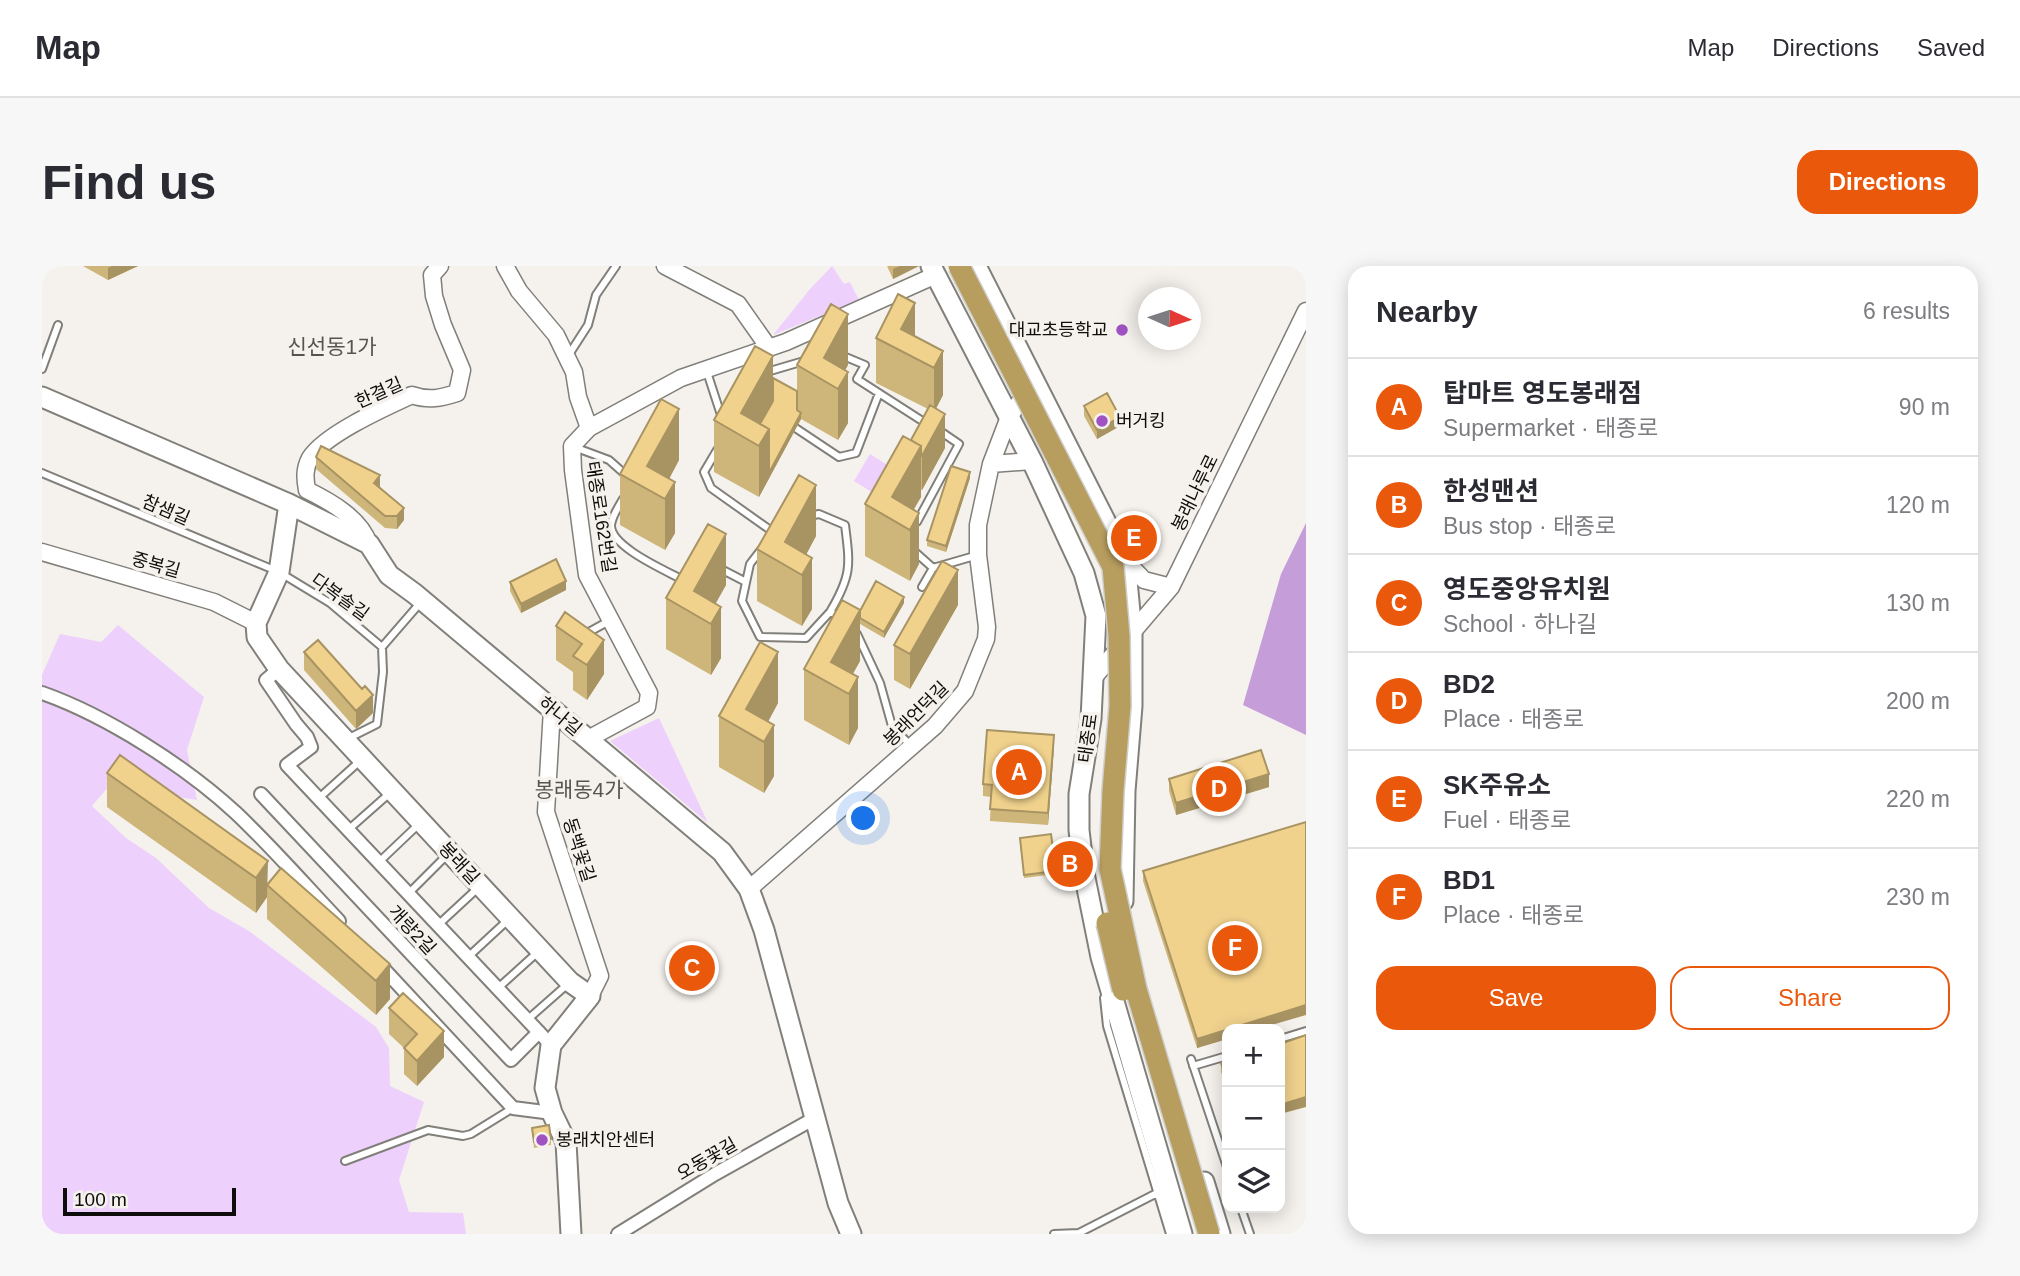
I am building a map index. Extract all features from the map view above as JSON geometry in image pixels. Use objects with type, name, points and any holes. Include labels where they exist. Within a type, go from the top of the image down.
[{"type":"highway","points":[[959,266],[1113,567],[1119,636],[1120,706],[1110,869],[1136,989],[1209,1234]]},
{"type":"highway","points":[[938,269],[1099,571],[1107,611],[1107,656],[1095,864],[1114,959],[1194,1234]]},
{"type":"main road","points":[[976,266],[1125,560],[1132,633],[1132,706],[1125,791],[1122,896],[1143,988],[1220,1234]]},
{"type":"main road","name":"태종로","points":[[938,269],[1032,461],[1087,584],[1096,616],[1095,676],[1079,794],[1079,830],[1094,931],[1182,1234]]},
{"type":"main road","points":[[42,397],[289,503],[369,544]]},
{"type":"main road","points":[[256,623],[279,572],[289,503]]},
{"type":"main road","name":"하나길","points":[[369,544],[389,575],[722,852],[750,889],[764,929],[838,1203],[851,1234]]},
{"type":"main road","name":"봉래길","points":[[256,623],[257,637],[279,669],[570,982],[590,996]]},
{"type":"main road","points":[[571,1234],[566,1142],[552,1113],[545,1088],[545,1039],[590,996]]},
{"type":"street","name":"한결길","points":[[369,544],[364,531],[330,501],[307,490],[305,476],[309,460],[322,444],[389,405],[412,395],[424,399],[457,393],[463,370],[443,325],[434,296],[432,275],[440,266]]},
{"type":"street","points":[[505,266],[519,291],[556,335],[574,372],[578,397],[589,428]]},
{"type":"street","points":[[665,266],[738,304],[769,348]]},
{"type":"street","name":"태종로162번길","points":[[588,739],[647,707],[649,693],[587,575],[572,446],[589,428],[681,378],[769,348],[938,269]]},
{"type":"street","name":"봉래나루로","points":[[1095,676],[1171,587],[1306,311]]},
{"type":"street","name":"봉래언덕길","points":[[750,889],[935,726],[965,691],[986,639],[985,605],[978,555],[978,525],[991,464],[1009,417],[1034,382]]},
{"type":"street","points":[[991,464],[1032,461]]},
{"type":"street","name":"중복길","points":[[42,552],[214,602],[256,623]]},
{"type":"street","points":[[1125,560],[1144,580],[1171,587]]},
{"type":"street","points":[[279,669],[266,680],[307,737],[311,747],[288,765],[545,1039]]},
{"type":"street","points":[[42,692],[68,702],[155,752],[215,795],[344,926]]},
{"type":"street","name":"동백꽃길","points":[[552,709],[546,812],[600,976],[590,996]]},
{"type":"street","name":"개량2길","points":[[261,794],[511,1060],[545,1039]]},
{"type":"street","points":[[372,956],[513,1108],[552,1113]]},
{"type":"street","name":"오동꽃길","points":[[618,1234],[715,1174],[815,1118]]},
{"type":"lane","points":[[567,357],[589,325],[596,295],[617,266]]},
{"type":"lane","points":[[42,369],[58,325]]},
{"type":"lane","points":[[834,352],[864,365],[857,379],[959,443],[912,532]]},
{"type":"lane","points":[[770,371],[808,359]]},
{"type":"lane","points":[[707,370],[721,415]]},
{"type":"lane","points":[[784,420],[839,457],[856,453],[879,393]]},
{"type":"lane","points":[[723,439],[704,472],[711,488],[776,530],[750,564],[742,601],[760,637],[806,638],[830,612],[850,567],[845,525],[819,514],[795,519]]},
{"type":"lane","points":[[572,446],[609,460],[627,473],[629,487],[611,522],[613,535],[621,545],[690,584]]},
{"type":"lane","name":"참샘길","points":[[42,473],[279,572]]},
{"type":"lane","points":[[906,543],[933,568]]},
{"type":"lane","points":[[922,587],[933,568],[978,555]]},
{"type":"lane","points":[[709,563],[746,582]]},
{"type":"lane","name":"다복솔길","points":[[279,572],[330,603],[382,647]]},
{"type":"lane","points":[[345,740],[377,724],[383,672],[382,647],[422,600]]},
{"type":"lane","points":[[830,612],[852,623],[880,682],[892,726],[912,747]]},
{"type":"lane","points":[[589,632],[610,620]]},
{"type":"lane","points":[[319,798],[363,759]]},
{"type":"lane","points":[[348,830],[392,791]]},
{"type":"lane","points":[[379,862],[421,821]]},
{"type":"lane","points":[[409,893],[450,852]]},
{"type":"lane","points":[[438,925],[481,886]]},
{"type":"lane","points":[[468,957],[511,918]]},
{"type":"lane","points":[[498,988],[540,949]]},
{"type":"lane","points":[[1101,957],[1107,1026],[1170,1234]]},
{"type":"lane","points":[[527,1020],[570,982]]},
{"type":"lane","points":[[1285,1037],[1306,1031]]},
{"type":"lane","points":[[1222,1057],[1192,1063],[1222,1152]]},
{"type":"lane","points":[[345,1161],[428,1130],[463,1136],[471,1134],[513,1108]]},
{"type":"lane","points":[[1054,1234],[1079,1233],[1157,1193]]},
{"type":"lane","points":[[1243,1213],[1250,1234]]},
{"type":"shaded area","points":[[832,266],[844,284],[850,282],[859,300],[773,335],[810,289]]},
{"type":"shaded area","points":[[870,454],[894,469],[878,496],[854,481]]},
{"type":"shaded area","points":[[1306,523],[1306,735],[1243,705],[1281,574]]},
{"type":"shaded area","points":[[118,625],[204,697],[187,750],[197,800],[109,786],[92,806],[126,838],[156,858],[209,908],[249,931],[376,1027],[389,1048],[390,1086],[424,1102],[399,1180],[409,1212],[463,1213],[466,1234],[42,1234],[42,675],[60,634],[101,642]]},
{"type":"shaded area","points":[[659,718],[708,823],[610,741]]},
{"type":"building","points":[[898,294],[915,303],[901,329],[943,351],[934,368],[876,338]]},
{"type":"building","points":[[831,304],[848,314],[824,358],[848,372],[838,389],[797,365]]},
{"type":"building","points":[[755,346],[773,356],[741,413],[769,429],[759,446],[714,420]]},
{"type":"building","points":[[773,378],[797,391],[797,410],[801,413],[769,473],[769,429],[760,424],[773,401]]},
{"type":"building","points":[[1107,393],[1120,417],[1097,430],[1084,406]]},
{"type":"building","points":[[661,399],[679,409],[647,466],[675,482],[665,499],[620,474]]},
{"type":"building","points":[[930,405],[945,414],[922,456],[921,446],[911,440]]},
{"type":"building","points":[[903,436],[921,446],[892,497],[919,513],[910,530],[865,504]]},
{"type":"building","points":[[321,446],[380,475],[374,483],[404,508],[397,516],[385,516],[316,457]]},
{"type":"building","points":[[951,466],[970,472],[946,546],[927,540]]},
{"type":"building","points":[[799,475],[816,485],[785,542],[812,558],[802,575],[757,549]]},
{"type":"building","points":[[708,524],[726,534],[694,591],[721,607],[711,624],[666,598]]},
{"type":"building","points":[[556,559],[566,581],[521,604],[510,582]]},
{"type":"building","points":[[942,561],[958,570],[910,654],[894,645]]},
{"type":"building","points":[[876,581],[904,597],[884,632],[860,618],[860,611]]},
{"type":"building","points":[[842,600],[860,610],[831,662],[858,677],[849,694],[804,669]]},
{"type":"building","points":[[565,612],[604,640],[587,665],[573,656],[582,644],[556,626]]},
{"type":"building","points":[[318,640],[362,689],[365,686],[373,695],[356,711],[304,652]]},
{"type":"building","points":[[760,642],[778,652],[746,709],[774,725],[764,742],[719,716]]},
{"type":"building","points":[[987,730],[1054,735],[1048,813],[990,809],[992,785],[983,784]]},
{"type":"building","points":[[1261,750],[1269,774],[1176,803],[1169,779]]},
{"type":"building","points":[[120,755],[268,861],[256,878],[107,773]]},
{"type":"building","points":[[1306,822],[1306,1005],[1245,1024],[1222,1024],[1222,1031],[1197,1039],[1143,871]]},
{"type":"building","points":[[1051,834],[1056,871],[1024,875],[1020,838]]},
{"type":"building","points":[[281,868],[390,964],[376,981],[267,885]]},
{"type":"building","points":[[403,993],[444,1031],[417,1061],[404,1048],[417,1034],[389,1008]]},
{"type":"building","points":[[1306,1035],[1306,1097],[1285,1103],[1285,1087],[1285,1042]]},
{"type":"building","points":[[549,1125],[551,1139],[534,1142],[532,1128]]},
{"type":"place","name":"대교초등학교","points":[[1122,330]]},
{"type":"place","name":"버거킹","points":[[1102,421]]},
{"type":"place","name":"SK주유소","points":[[1134,538]]},
{"type":"place","name":"탑마트 영도봉래점","points":[[1019,772]]},
{"type":"place","name":"BD2","points":[[1219,789]]},
{"type":"place","name":"한성맨션","points":[[1070,864]]},
{"type":"place","name":"BD1","points":[[1235,948]]},
{"type":"place","name":"영도중앙유치원","points":[[692,968]]},
{"type":"place","name":"봉래치안센터","points":[[542,1140]]},
{"type":"district","name":"신선동1가","points":[[332,347]]},
{"type":"district","name":"봉래동4가","points":[[579,790]]}]
